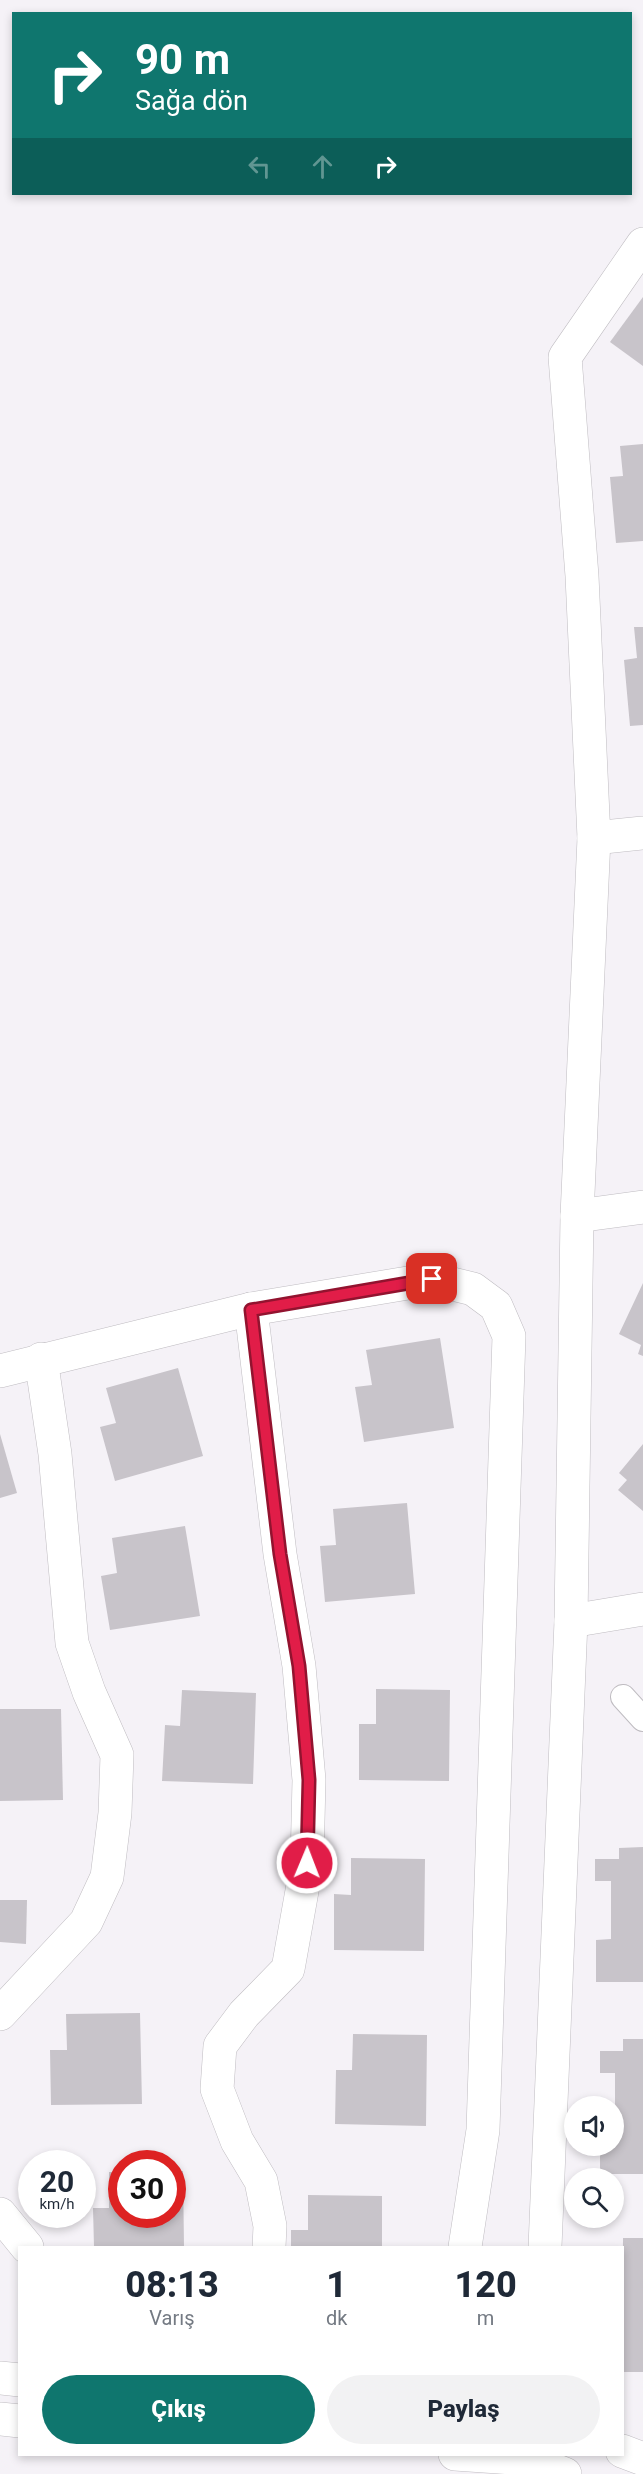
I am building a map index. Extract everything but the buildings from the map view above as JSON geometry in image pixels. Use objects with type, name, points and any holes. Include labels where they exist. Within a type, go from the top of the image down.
[{"type":"street","points":[[545,2246],[571,1621],[577,1216],[594,838],[582,576],[565,357],[643,244]]},
{"type":"street","points":[[594,838],[643,832]]},
{"type":"street","points":[[577,1216],[643,1207]]},
{"type":"street","points":[[0,1371],[41,1359],[251,1310],[432,1279],[473,1288],[496,1306],[509,1336],[483,2130],[465,2246]]},
{"type":"street","points":[[251,1310],[280,1554],[299,1666],[309,1780],[307,1863],[288,1969],[244,2014],[220,2046],[217,2089],[237,2141],[261,2181],[270,2226],[269,2246]]},
{"type":"street","points":[[0,2014],[86,1922],[107,1877],[115,1813],[117,1755],[89,1692],[72,1643],[55,1454],[41,1359]]},
{"type":"street","points":[[571,1621],[643,1609]]},
{"type":"street","points":[[0,2214],[26,2246]]},
{"type":"street","points":[[0,2378],[18,2380]]},
{"type":"street","points":[[0,2419],[18,2421]]},
{"type":"street","points":[[624,2452],[643,2459]]},
{"type":"street","points":[[503,2456],[527,2457],[565,2474]]},
{"type":"lane","points":[[623,1697],[643,1719]]},
{"type":"route","points":[[307,1863],[309,1780],[299,1666],[280,1554],[251,1310],[432,1279]]}]
